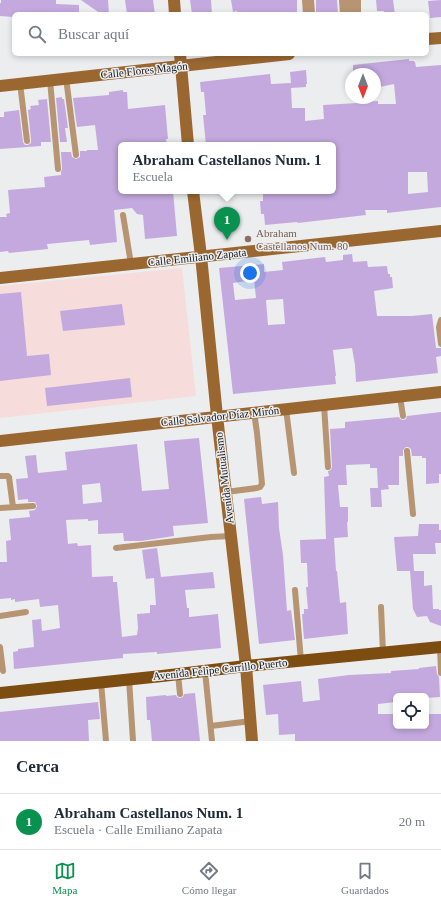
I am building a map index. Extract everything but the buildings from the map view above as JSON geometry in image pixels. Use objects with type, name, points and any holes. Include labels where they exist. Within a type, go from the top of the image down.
[{"type":"main road","name":"Avenida Felipe Carrillo Puerto","points":[[0,692],[441,647]]},
{"type":"street","points":[[174,0],[175,12]]},
{"type":"street","points":[[308,0],[309,12]]},
{"type":"street","points":[[346,0],[346,12]]},
{"type":"street","points":[[355,0],[355,12]]},
{"type":"street","points":[[429,39],[441,38]]},
{"type":"street","name":"Calle Flores Magón","points":[[0,86],[66,78],[180,60],[253,56]]},
{"type":"street","points":[[180,60],[188,142]]},
{"type":"street","name":"Avenida Mutualismo","points":[[193,194],[246,666],[252,741]]},
{"type":"street","name":"Calle Emiliano Zapata","points":[[0,278],[441,231]]},
{"type":"street","name":"Calle Salvador Díaz Mirón","points":[[0,441],[441,392]]},
{"type":"lane","points":[[66,78],[76,155]]},
{"type":"lane","points":[[50,80],[58,169]]},
{"type":"lane","points":[[20,83],[27,141]]},
{"type":"lane","points":[[123,215],[131,264]]},
{"type":"lane","points":[[441,320],[439,327],[441,344]]},
{"type":"lane","points":[[400,397],[403,416]]},
{"type":"lane","points":[[324,405],[328,467]]},
{"type":"lane","points":[[286,409],[294,473]]},
{"type":"lane","points":[[226,492],[257,488],[262,484],[254,412]]},
{"type":"lane","points":[[407,451],[413,514]]},
{"type":"lane","points":[[0,476],[9,477],[13,507]]},
{"type":"lane","points":[[0,508],[33,506]]},
{"type":"lane","points":[[116,548],[231,536]]},
{"type":"lane","points":[[295,590],[301,661]]},
{"type":"lane","points":[[382,607],[383,653]]},
{"type":"lane","points":[[0,616],[26,612]]},
{"type":"lane","points":[[0,647],[3,671]]},
{"type":"lane","points":[[441,647],[441,673]]},
{"type":"lane","points":[[205,671],[212,741]]},
{"type":"lane","points":[[178,674],[180,694]]},
{"type":"lane","points":[[129,679],[133,741]]},
{"type":"lane","points":[[101,682],[106,741]]},
{"type":"lane","points":[[211,726],[251,721]]},
{"type":"shaded area","points":[[182,268],[196,396],[0,418],[0,286]]},
{"type":"place","name":"Abraham Castellanos Num. 80","points":[[248,239]]},
{"type":"place","name":"Abraham Castellanos Num. 1","points":[[227,240]]}]
